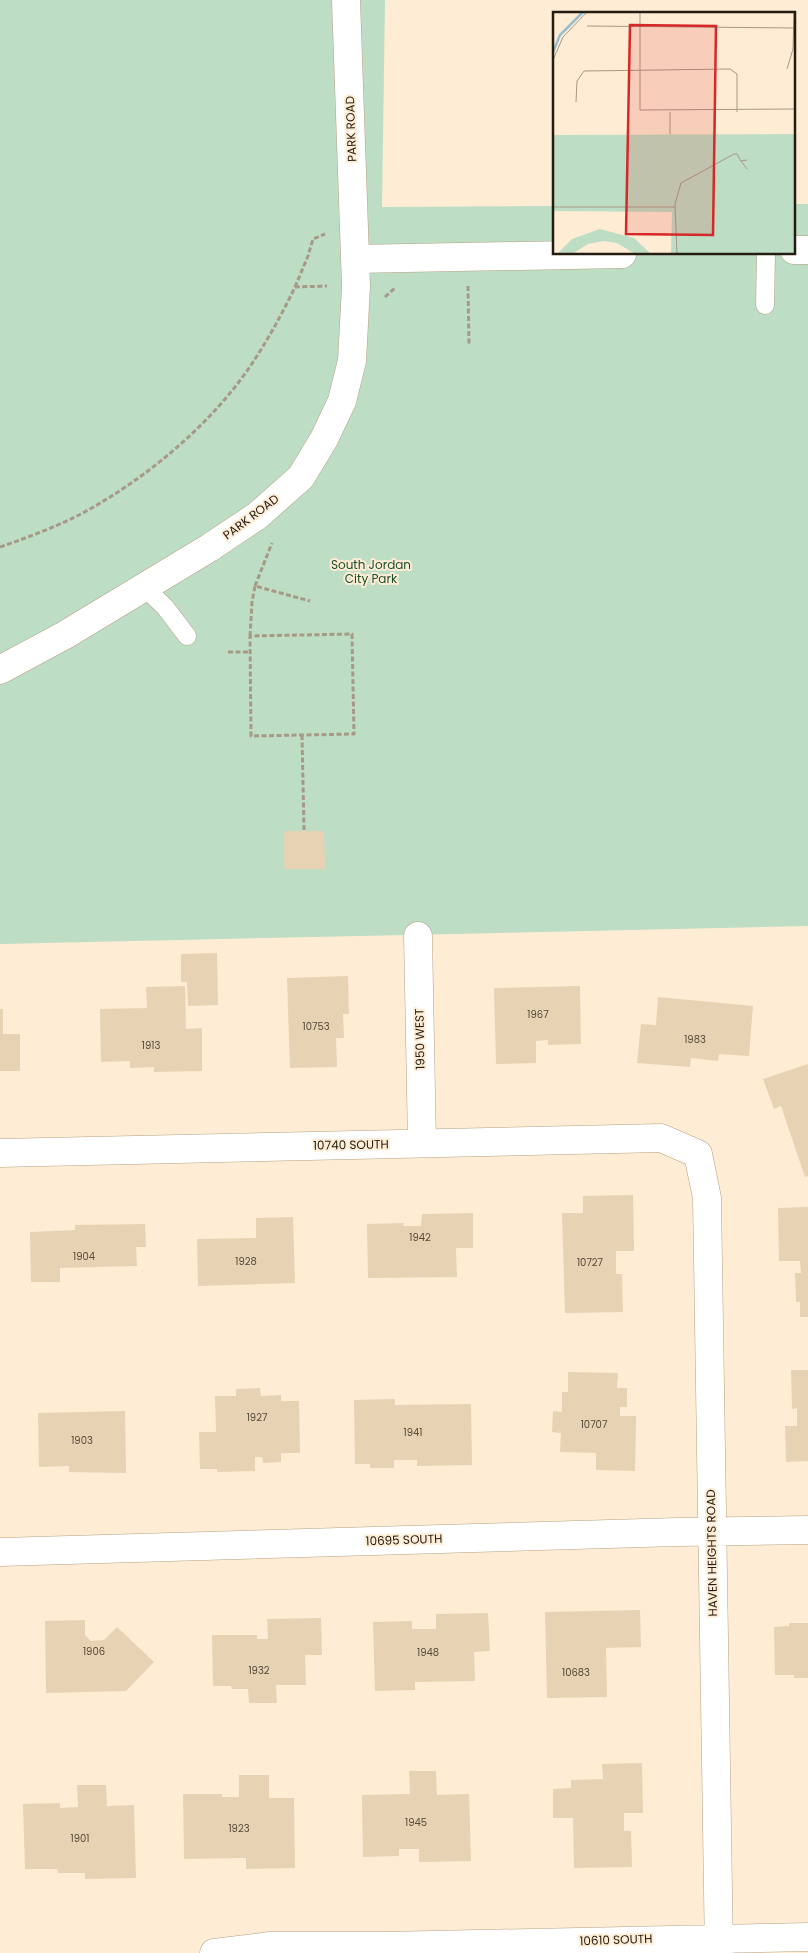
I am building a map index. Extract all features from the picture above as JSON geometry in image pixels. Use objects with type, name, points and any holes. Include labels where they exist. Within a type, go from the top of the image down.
[{"type":"street","name":"PARK ROAD","points":[[0,670],[65,635],[209,548],[257,516],[301,477],[324,439],[342,401],[352,361],[356,259],[346,0]]},
{"type":"street","points":[[356,259],[569,255]]},
{"type":"street","name":"1950 WEST","points":[[418,936],[422,1143]]},
{"type":"street","name":"10740 SOUTH","points":[[0,1153],[661,1138],[698,1154]]},
{"type":"street","name":"HAVEN HEIGHTS ROAD","points":[[698,1154],[707,1198],[718,1946]]},
{"type":"street","name":"10695 SOUTH","points":[[0,1552],[808,1530]]},
{"type":"street","name":"10610 SOUTH","points":[[214,1953],[270,1946],[718,1946],[808,1937]]},
{"type":"lane","points":[[765,305],[766,255]]},
{"type":"lane","points":[[144,587],[165,608],[188,636]]},
{"type":"path","points":[[0,547],[29,537],[78,515],[128,484],[175,449],[219,405],[254,361],[280,318],[295,287],[308,256],[312,239],[330,232]]},
{"type":"path","points":[[295,287],[329,286]]},
{"type":"path","points":[[250,636],[352,634],[354,734],[251,736],[250,636],[255,586],[310,601]]},
{"type":"path","points":[[228,652],[250,652]]},
{"type":"path","points":[[302,735],[304,830]]},
{"type":"green space","name":"South Jordan City Park","points":[[0,0],[385,0],[382,207],[553,206],[553,255],[796,255],[796,204],[808,204],[808,926],[0,944]]},
{"type":"building","points":[[284,831],[324,831],[325,869],[284,869]]},
{"type":"building","points":[[217,953],[218,1005],[188,1006],[187,982],[181,982],[181,954]]},
{"type":"building","points":[[348,976],[349,1014],[343,1014],[344,1038],[336,1038],[337,1067],[290,1068],[287,978]]},
{"type":"building","points":[[185,986],[186,1029],[202,1028],[202,1071],[154,1072],[154,1067],[130,1068],[130,1061],[101,1062],[100,1009],[147,1008],[146,987]]},
{"type":"building","points":[[580,986],[581,1044],[548,1045],[548,1040],[536,1041],[536,1063],[496,1064],[494,988]]},
{"type":"building","points":[[658,997],[753,1006],[749,1056],[719,1054],[718,1061],[691,1058],[690,1067],[637,1063],[641,1024],[656,1025]]},
{"type":"building","points":[[0,1009],[3,1009],[3,1034],[20,1034],[20,1071],[0,1071]]},
{"type":"building","points":[[808,1064],[808,1176],[805,1177],[781,1106],[774,1109],[763,1079]]},
{"type":"building","points":[[633,1195],[634,1251],[616,1251],[616,1274],[622,1274],[623,1312],[565,1313],[562,1213],[583,1213],[583,1196]]},
{"type":"building","points":[[808,1207],[808,1317],[800,1317],[800,1302],[796,1302],[795,1273],[801,1273],[800,1261],[779,1261],[778,1208]]},
{"type":"building","points":[[473,1213],[473,1248],[456,1248],[457,1277],[368,1278],[367,1224],[404,1223],[403,1226],[421,1226],[422,1214]]},
{"type":"building","points":[[293,1217],[295,1283],[198,1286],[197,1239],[256,1238],[256,1218]]},
{"type":"building","points":[[145,1224],[146,1247],[136,1247],[137,1266],[60,1268],[60,1282],[31,1282],[30,1232],[75,1230],[75,1225]]},
{"type":"building","points":[[791,1370],[808,1370],[808,1461],[786,1462],[785,1426],[797,1426],[797,1408],[792,1409]]},
{"type":"building","points":[[568,1372],[618,1373],[617,1388],[627,1388],[627,1407],[620,1407],[620,1416],[636,1416],[635,1471],[596,1470],[596,1453],[560,1452],[561,1433],[552,1432],[553,1411],[562,1412],[562,1392],[568,1392]]},
{"type":"building","points":[[260,1388],[261,1396],[281,1395],[281,1401],[299,1401],[300,1453],[281,1453],[281,1462],[263,1463],[262,1457],[255,1457],[255,1471],[217,1472],[217,1469],[200,1469],[199,1432],[216,1432],[215,1396],[236,1396],[236,1389]]},
{"type":"building","points":[[395,1399],[395,1405],[471,1404],[472,1465],[417,1466],[417,1460],[394,1460],[394,1468],[370,1468],[370,1464],[355,1464],[354,1400]]},
{"type":"building","points":[[125,1411],[126,1473],[69,1472],[69,1466],[39,1467],[38,1413]]},
{"type":"building","points":[[640,1610],[641,1647],[606,1648],[607,1697],[547,1698],[545,1612]]},
{"type":"building","points":[[488,1613],[490,1651],[474,1652],[475,1681],[415,1682],[415,1690],[375,1691],[373,1622],[412,1621],[412,1629],[436,1629],[436,1614]]},
{"type":"building","points":[[321,1618],[322,1655],[305,1655],[306,1685],[276,1685],[277,1703],[249,1703],[248,1689],[232,1689],[231,1686],[213,1686],[212,1635],[257,1635],[257,1639],[268,1639],[267,1619]]},
{"type":"building","points":[[85,1620],[85,1635],[91,1641],[104,1640],[117,1627],[154,1662],[126,1691],[46,1693],[45,1621]]},
{"type":"building","points":[[789,1623],[808,1623],[808,1678],[794,1678],[794,1675],[775,1675],[774,1627],[789,1626]]},
{"type":"building","points":[[642,1763],[643,1813],[624,1813],[624,1831],[631,1831],[632,1867],[574,1868],[573,1818],[553,1818],[553,1789],[571,1788],[571,1780],[603,1779],[602,1764]]},
{"type":"building","points":[[409,1771],[436,1771],[437,1795],[469,1794],[471,1861],[419,1862],[419,1849],[399,1849],[399,1856],[363,1857],[362,1795],[410,1794]]},
{"type":"building","points":[[239,1775],[269,1775],[269,1798],[294,1798],[295,1868],[246,1869],[246,1858],[184,1859],[183,1794],[222,1794],[222,1797],[239,1797]]},
{"type":"building","points":[[77,1785],[106,1785],[107,1806],[134,1805],[136,1878],[85,1879],[85,1873],[58,1873],[57,1869],[25,1869],[23,1804],[60,1803],[60,1808],[78,1807]]}]
